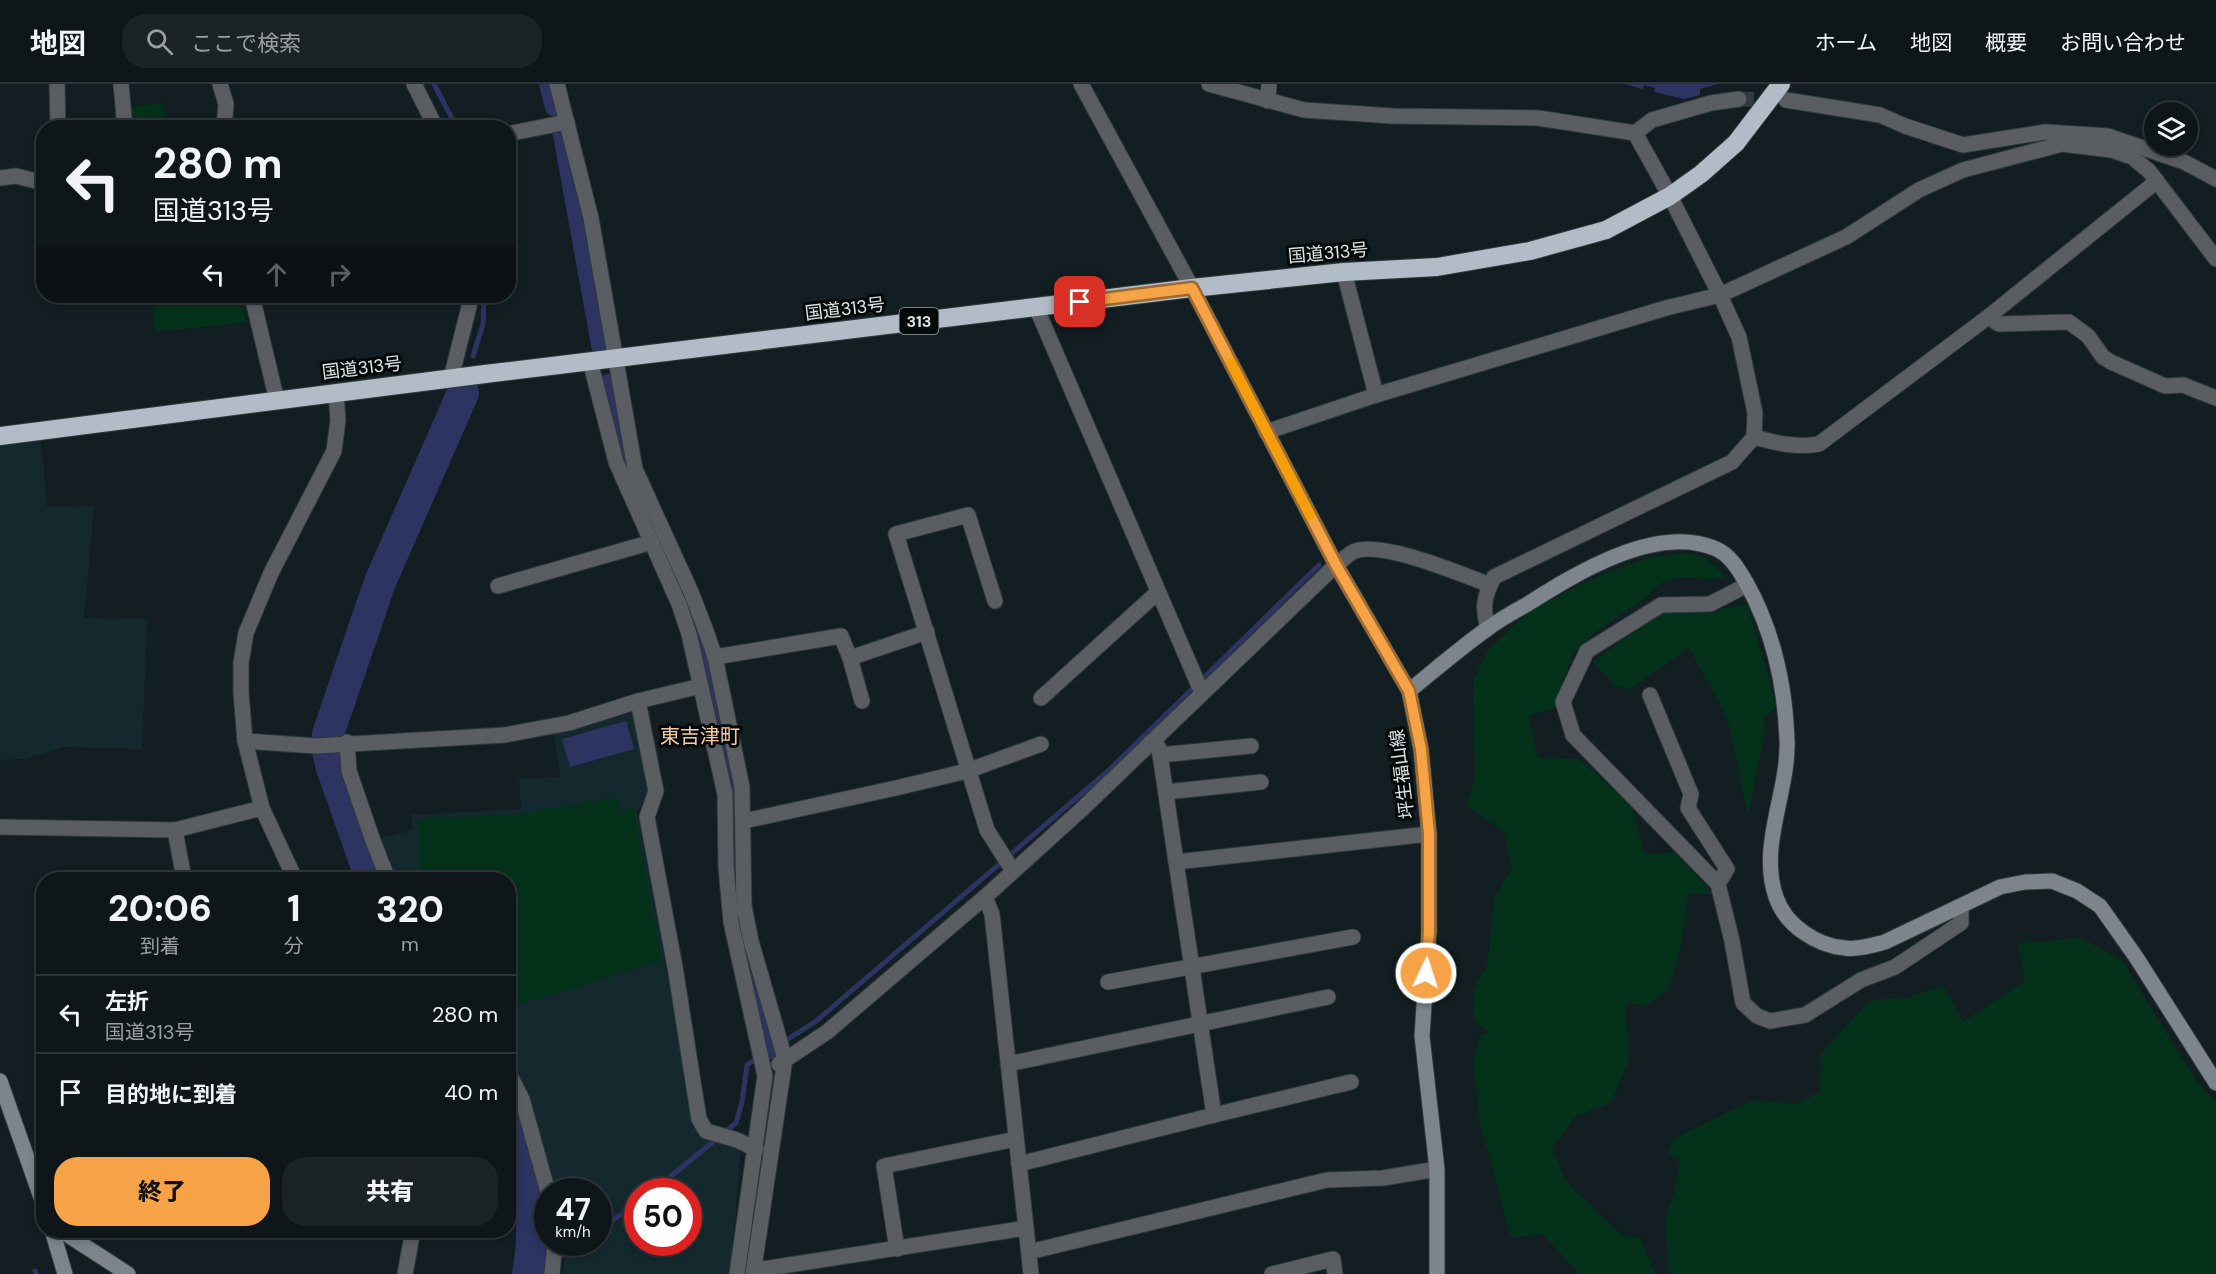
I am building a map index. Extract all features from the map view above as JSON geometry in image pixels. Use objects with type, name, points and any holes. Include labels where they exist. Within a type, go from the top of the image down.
[{"type":"highway","name":"国道313号","points":[[0,436],[615,357],[1192,288],[1344,272],[1437,267],[1530,251],[1606,230],[1670,196],[1701,174],[1736,143],[1784,92]]},
{"type":"street","points":[[57,84],[58,120]]},
{"type":"street","points":[[121,84],[124,120]]},
{"type":"street","points":[[220,84],[226,104],[225,120]]},
{"type":"street","points":[[414,84],[432,120]]},
{"type":"street","points":[[557,84],[591,218],[635,469],[691,592],[715,657],[742,787],[744,906],[751,941],[784,1056],[753,1271],[1026,1228]]},
{"type":"street","points":[[1081,84],[1192,288]]},
{"type":"street","points":[[1209,84],[1304,110],[1393,116],[1538,118],[1635,133],[1652,120],[1711,103],[1739,99]]},
{"type":"street","points":[[1268,101],[1269,84]]},
{"type":"street","points":[[1784,92],[1880,115],[1905,126],[1963,145],[2045,132],[2109,136],[2184,162],[2216,179]]},
{"type":"street","points":[[516,132],[567,122]]},
{"type":"street","points":[[1488,628],[1484,613],[1485,595],[1494,577],[1732,462],[1754,437],[1755,413],[1739,337],[1670,196],[1635,133]]},
{"type":"street","points":[[1266,432],[1376,395],[1666,308],[1720,295],[1846,237],[1919,189],[1963,170],[2061,144],[2103,148],[2132,157],[2149,171],[2216,259]]},
{"type":"street","points":[[0,178],[16,176],[36,181]]},
{"type":"street","points":[[1754,437],[1781,444],[1805,446],[1820,444],[1988,317],[2157,181]]},
{"type":"street","points":[[1344,272],[1376,395]]},
{"type":"street","name":"坪生福山線","points":[[1192,288],[1336,565],[1409,691],[1421,749],[1429,834],[1429,931],[1422,1036],[1437,1168],[1437,1274]]},
{"type":"street","points":[[254,303],[277,401]]},
{"type":"street","points":[[451,378],[469,303]]},
{"type":"street","points":[[1036,307],[1202,692]]},
{"type":"street","points":[[1988,317],[1999,324],[2069,322],[2088,336],[2103,357],[2111,362],[2165,386],[2183,385],[2216,398]]},
{"type":"street","points":[[591,361],[616,462],[679,604],[689,634],[726,794],[726,867],[731,922],[764,1071],[756,1149],[737,1274]]},
{"type":"street","points":[[292,872],[262,808],[245,741],[241,663],[246,633],[279,555],[323,476],[334,451],[338,420],[336,393]]},
{"type":"street","points":[[995,601],[968,515],[896,534],[987,830],[1012,869]]},
{"type":"street","points":[[1409,691],[1488,628],[1562,582],[1629,551],[1663,543],[1693,541],[1717,548],[1737,565],[1770,632],[1784,703],[1787,742],[1784,786],[1773,833],[1770,871],[1776,898],[1786,915],[1805,934],[1828,945],[1847,949],[1885,942],[2000,887],[2025,882],[2052,881],[2077,891],[2100,906],[2136,957],[2216,1083]]},
{"type":"street","points":[[498,586],[652,542]]},
{"type":"street","points":[[764,1071],[784,1056],[827,1032],[985,897],[1012,869],[1156,748],[1202,692],[1336,565],[1354,551],[1377,550],[1423,561],[1490,585]]},
{"type":"street","points":[[1747,585],[1710,604],[1661,605],[1587,651],[1563,702],[1573,735],[1718,884],[1732,941],[1743,1003],[1757,1016],[1770,1021],[1805,1015],[1861,980],[1912,958],[1961,923],[1961,906]]},
{"type":"street","points":[[1041,698],[1158,592]]},
{"type":"street","points":[[850,658],[927,632]]},
{"type":"street","points":[[715,657],[841,636],[862,700]]},
{"type":"street","points":[[245,741],[316,746],[505,735],[569,723],[638,701],[701,686]]},
{"type":"street","points":[[1650,695],[1691,794],[1688,808],[1727,869],[1718,884]]},
{"type":"street","points":[[638,701],[656,791],[647,817],[675,967],[699,1119],[706,1131],[756,1149]]},
{"type":"street","points":[[342,743],[349,771],[385,872]]},
{"type":"street","points":[[744,821],[968,771],[1041,744]]},
{"type":"street","points":[[1156,748],[1251,746]]},
{"type":"street","points":[[1156,748],[1166,792],[1214,1115]]},
{"type":"street","points":[[1166,792],[1261,782]]},
{"type":"street","points":[[0,827],[175,830],[262,808]]},
{"type":"street","points":[[175,830],[183,872]]},
{"type":"street","points":[[1176,862],[1429,834]]},
{"type":"street","points":[[985,897],[992,914],[1031,1274]]},
{"type":"street","points":[[1108,982],[1353,937]]},
{"type":"street","points":[[1008,1064],[1328,997]]},
{"type":"street","points":[[0,1081],[36,1183]]},
{"type":"street","points":[[1019,1164],[1352,1082]]},
{"type":"street","points":[[516,1087],[522,1099],[544,1178]]},
{"type":"street","points":[[897,1249],[884,1166],[1016,1139]]},
{"type":"street","points":[[1029,1252],[1327,1180],[1383,1178],[1437,1168]]},
{"type":"street","points":[[54,1238],[65,1274]]},
{"type":"street","points":[[72,1238],[128,1274]]},
{"type":"street","points":[[405,1274],[411,1238]]},
{"type":"street","points":[[552,1273],[553,1256]]},
{"type":"street","points":[[1272,1274],[1333,1259],[1335,1274]]},
{"type":"shaded area","points":[[41,440],[47,507],[94,506],[84,618],[147,619],[142,749],[63,747],[24,759],[0,760],[0,445]]},
{"type":"shaded area","points":[[634,711],[652,790],[637,812],[697,1133],[741,1150],[731,1274],[564,1274],[564,1256],[612,1256],[612,1178],[551,1178],[527,1094],[516,1072],[516,872],[391,872],[377,839],[413,830],[411,815],[521,809],[519,779],[560,777],[554,733]]},
{"type":"green space","points":[[163,103],[165,120],[132,120],[130,107]]},
{"type":"green space","points":[[153,303],[243,303],[247,322],[155,332]]},
{"type":"green space","points":[[1685,553],[1703,556],[1726,576],[1714,580],[1685,577],[1661,582],[1649,595],[1593,634],[1572,655],[1554,709],[1528,715],[1538,758],[1579,759],[1632,805],[1644,854],[1675,852],[1713,894],[1688,894],[1681,945],[1669,990],[1645,1005],[1625,1003],[1629,1058],[1612,1102],[1575,1117],[1552,1148],[1567,1183],[1623,1236],[1641,1238],[1655,1274],[1579,1274],[1543,1234],[1511,1238],[1480,1123],[1473,1063],[1480,1036],[1489,1032],[1473,1020],[1474,989],[1487,966],[1494,898],[1512,868],[1504,832],[1466,805],[1475,778],[1473,680],[1489,649],[1531,610],[1598,576],[1647,558]]},
{"type":"green space","points":[[1747,604],[1777,705],[1764,719],[1765,731],[1748,815],[1727,717],[1689,648],[1630,689],[1615,686],[1593,662],[1663,609],[1721,609]]},
{"type":"green space","points":[[616,797],[619,811],[633,808],[662,961],[516,1006],[516,872],[420,872],[418,819],[522,814]]},
{"type":"green space","points":[[2081,938],[2121,959],[2197,1082],[2216,1102],[2216,1274],[1669,1274],[1665,1221],[1674,1192],[1680,1159],[1667,1153],[1673,1139],[1754,1100],[1796,1104],[1819,1092],[1821,1053],[1870,1000],[1906,998],[1943,986],[1963,1022],[2025,981],[2018,943]]},
{"type":"water","points":[[1625,84],[1717,84],[1700,89],[1700,95],[1684,99],[1654,92],[1655,88],[1645,85],[1642,89]]},
{"type":"water","points":[[626,721],[634,749],[570,767],[562,739]]},
{"type":"waterway","points":[[434,84],[453,120]]},
{"type":"waterway","points":[[548,84],[554,107]]},
{"type":"waterway","points":[[561,130],[600,345]]},
{"type":"waterway","points":[[473,356],[483,324],[484,303]]},
{"type":"waterway","points":[[608,383],[623,458],[636,489]]},
{"type":"waterway","points":[[369,872],[331,765],[327,745],[328,734],[380,582],[463,393]]},
{"type":"waterway","points":[[669,1178],[736,1123],[742,1102],[747,1065],[815,1022],[1109,770],[1319,565]]},
{"type":"waterway","points":[[691,616],[705,662],[735,799],[735,881],[739,930],[762,1025],[771,1050]]},
{"type":"waterway","points":[[516,1139],[526,1175],[532,1214],[528,1274]]},
{"type":"waterway","points":[[612,1221],[624,1212]]},
{"type":"waterway","points":[[556,1260],[562,1256]]},
{"type":"waterway","points":[[537,1274],[549,1265]]},
{"type":"tunnel","points":[[1739,99],[1778,100]]},
{"type":"slow traffic","points":[[1231,363],[1310,515]]},
{"type":"district","name":"東吉津町","points":[[700,736]]},
{"type":"route","points":[[1080,302],[1192,288],[1336,565],[1409,691],[1421,749],[1429,834],[1429,931],[1426,973]]}]
